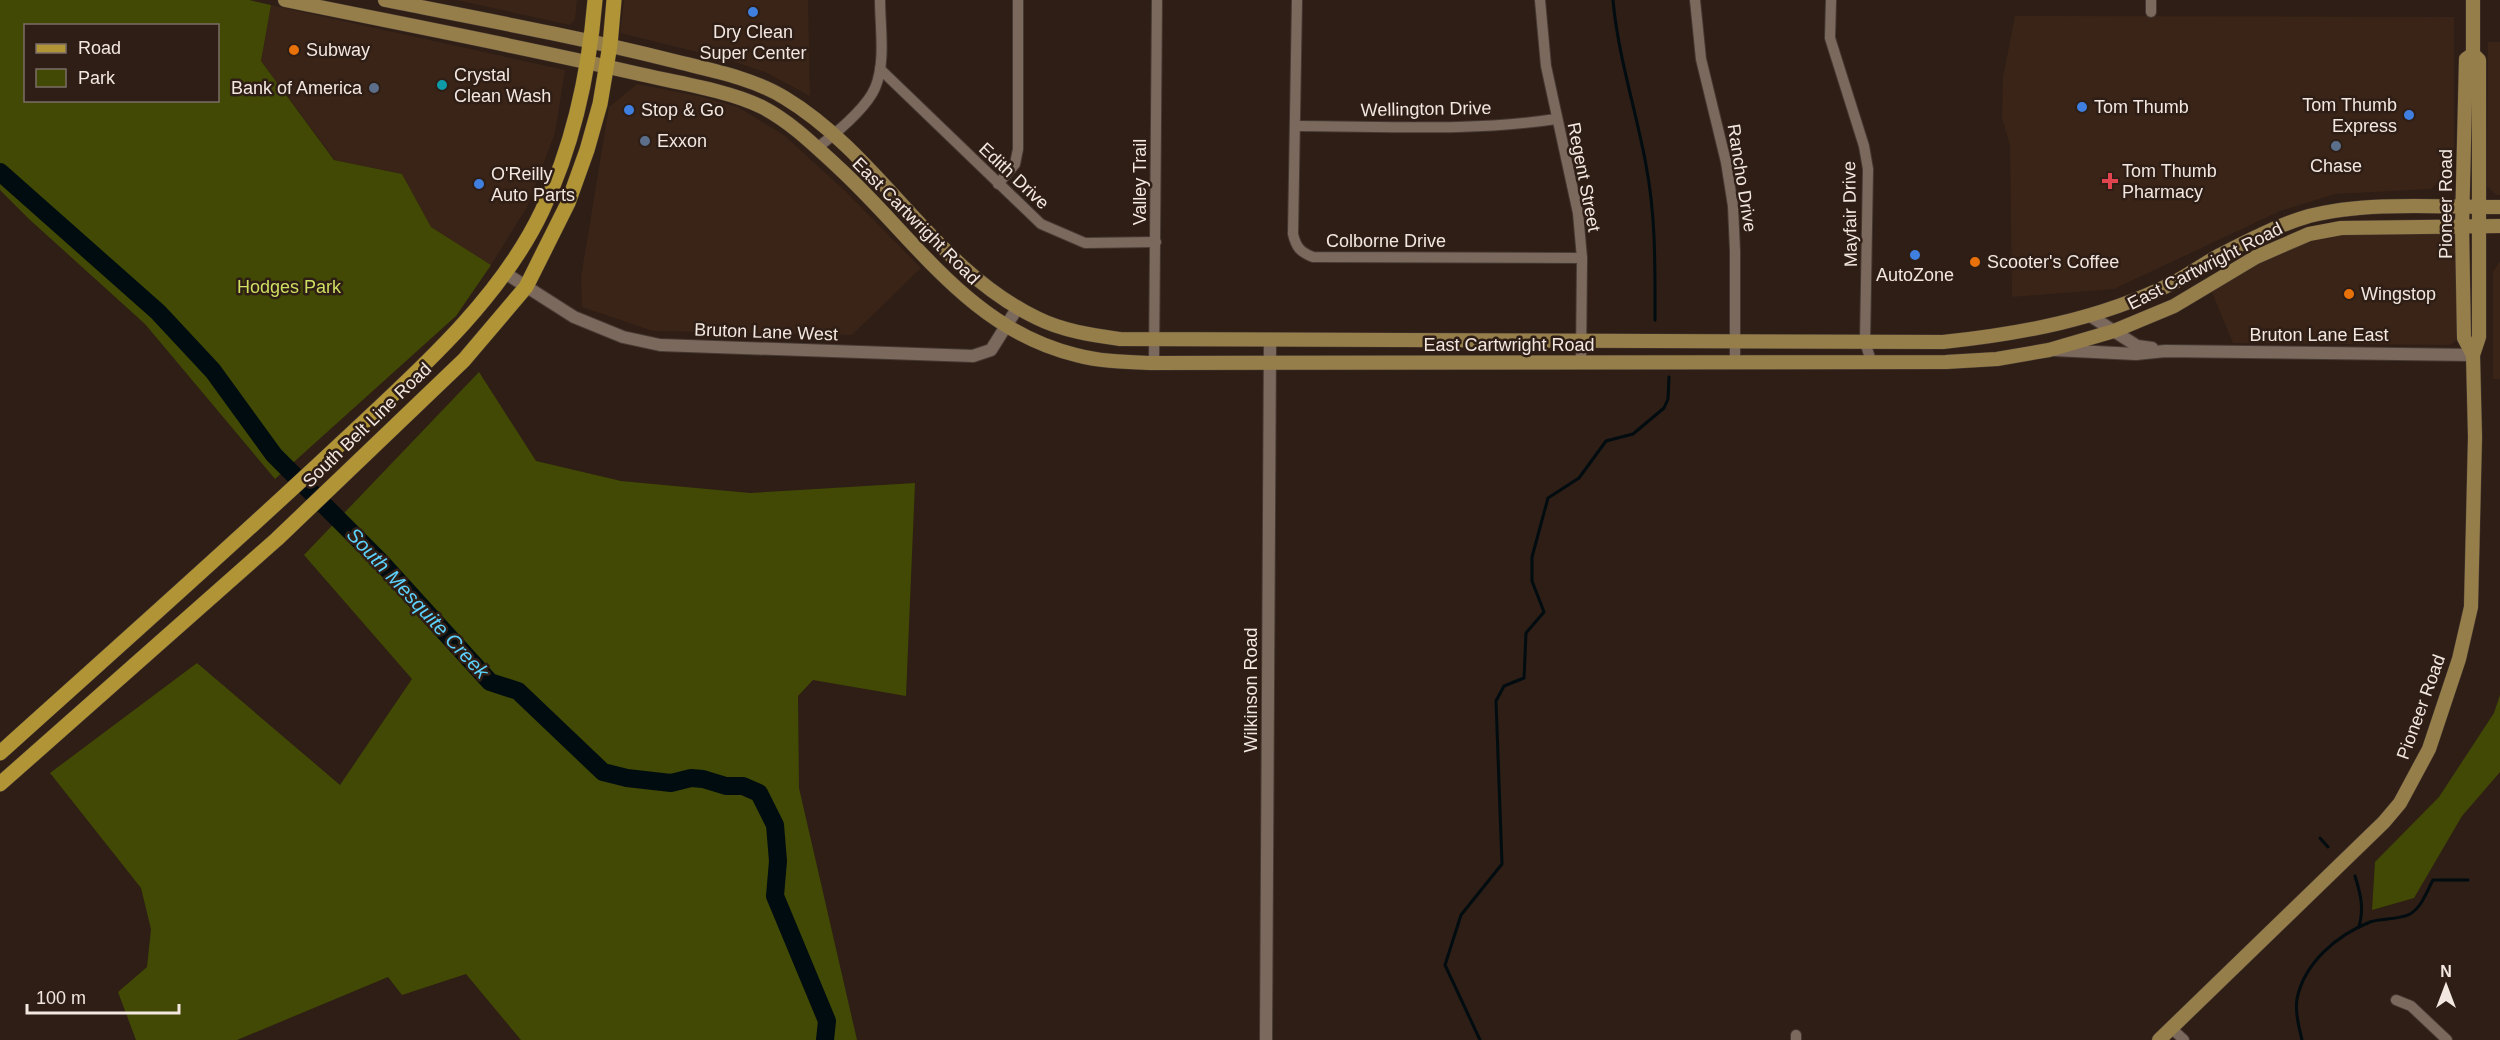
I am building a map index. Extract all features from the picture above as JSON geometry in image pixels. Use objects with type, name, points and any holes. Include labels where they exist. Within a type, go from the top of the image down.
[{"type":"main road","name":"East Cartwright Road","points":[[285,0],[607,66],[727,95],[760,106],[786,122],[817,148],[873,199],[945,279],[1005,327],[1051,348],[1102,360],[1154,363],[1270,363],[1946,362],[1996,359],[2049,350],[2114,331],[2174,306],[2237,268],[2309,234],[2341,228],[2500,226]]},
{"type":"main road","points":[[360,15],[362,0]]},
{"type":"main road","name":"East Cartwright Road","points":[[385,0],[610,45],[720,72],[784,97],[834,134],[947,252],[995,294],[1037,319],[1090,335],[1154,340],[1735,342],[1943,342],[1990,338],[2089,315],[2135,300],[2172,283],[2228,251],[2282,226],[2326,213],[2374,208],[2500,207]]},
{"type":"main road","name":"South Belt Line Road","points":[[0,753],[263,516],[351,433],[455,333],[505,273],[542,212],[562,164],[588,62],[596,0]]},
{"type":"main road","name":"South Belt Line Road","points":[[0,784],[277,539],[464,360],[526,287],[568,203],[581,167],[600,104],[610,45],[614,0]]},
{"type":"main road","name":"Pioneer Road","points":[[2159,1040],[2384,822],[2400,803],[2429,749],[2459,659],[2471,607],[2475,437],[2473,355],[2478,338],[2479,60],[2473,54],[2473,0]]},
{"type":"main road","name":"Pioneer Road","points":[[2473,54],[2466,59],[2462,207],[2464,338],[2473,355]]},
{"type":"main road","points":[[2228,251],[2237,268]]},
{"type":"main road","points":[[2021,332],[2024,354]]},
{"type":"street","points":[[817,148],[868,99],[875,88],[880,69],[880,0]]},
{"type":"street","points":[[998,184],[1016,164],[1018,149],[1018,0]]},
{"type":"street","name":"Valley Trail","points":[[1154,363],[1156,0]]},
{"type":"street","name":"Colborne Drive","points":[[1297,0],[1293,234],[1295,244],[1302,253],[1313,257],[1582,258]]},
{"type":"street","name":"Regent Street","points":[[1540,0],[1546,66],[1578,213],[1582,258],[1581,362]]},
{"type":"street","name":"Rancho Drive","points":[[1695,0],[1701,59],[1726,162],[1733,207],[1735,362]]},
{"type":"street","name":"Mayfair Drive","points":[[1831,0],[1830,38],[1864,146],[1868,169],[1865,342],[1871,361]]},
{"type":"street","name":"Edith Drive","points":[[880,69],[1041,224],[1085,243],[1156,242]]},
{"type":"street","name":"Wellington Drive","points":[[1296,126],[1469,126],[1531,123],[1556,119]]},
{"type":"street","name":"Bruton Lane West","points":[[505,273],[574,317],[623,338],[660,345],[973,356],[991,350],[1018,308]]},
{"type":"street","name":"Bruton Lane East","points":[[2089,315],[2137,346],[2165,351]]},
{"type":"street","name":"Wilkinson Road","points":[[1266,1040],[1270,340]]},
{"type":"street","name":"Bruton Lane East","points":[[2049,350],[2136,354],[2165,351],[2473,355]]},
{"type":"street","points":[[2396,1000],[2411,1006],[2447,1040]]},
{"type":"street","points":[[2172,1028],[2184,1040]]},
{"type":"shaded area","points":[[456,0],[577,0],[575,20],[570,25]]},
{"type":"shaded area","points":[[624,0],[808,0],[810,96],[765,72],[726,59],[620,33]]},
{"type":"shaded area","points":[[271,5],[565,70],[555,133],[527,207],[491,265],[431,227],[402,174],[335,160],[261,61]]},
{"type":"shaded area","points":[[2015,16],[2454,17],[2454,167],[2431,189],[2335,194],[2280,211],[2114,289],[2012,297],[2010,145],[2002,118],[2003,77]]},
{"type":"shaded area","points":[[2488,42],[2500,42],[2500,195],[2496,195],[2487,186]]},
{"type":"shaded area","points":[[637,84],[703,97],[738,107],[785,136],[845,191],[921,268],[852,335],[653,331],[582,307],[581,277],[609,107]]},
{"type":"shaded area","points":[[2446,232],[2456,238],[2458,334],[2455,342],[2449,345],[2233,343],[2211,290],[2281,251],[2315,240],[2351,233]]},
{"type":"shaded area","points":[[2500,261],[2500,379],[2493,379],[2493,272]]},
{"type":"green space","name":"Hodges Park","points":[[0,0],[249,0],[271,5],[261,61],[334,160],[402,174],[431,227],[491,265],[456,316],[275,479],[145,324],[0,190]]},
{"type":"green space","points":[[479,372],[536,461],[621,481],[750,493],[915,483],[906,696],[813,680],[798,696],[799,788],[857,1040],[521,1040],[466,974],[402,995],[388,977],[237,1040],[136,1040],[118,992],[147,967],[151,929],[141,888],[50,773],[197,663],[340,785],[412,679],[304,555]]},
{"type":"green space","points":[[2500,695],[2500,772],[2462,816],[2414,898],[2372,910],[2375,862],[2439,797],[2494,713]]},
{"type":"waterway","points":[[1613,0],[1619,42],[1642,144],[1652,204],[1655,320]]},
{"type":"waterway","name":"South Mesquite Creek","points":[[0,172],[158,312],[213,371],[274,455],[380,561],[490,682],[518,691],[603,772],[627,778],[671,783],[691,778],[703,779],[726,786],[743,786],[759,793],[775,825],[778,861],[775,896],[827,1021],[825,1040]]},
{"type":"waterway","points":[[1480,1040],[1445,965],[1461,915],[1502,864],[1496,701],[1504,686],[1524,678],[1526,633],[1544,612],[1532,581],[1532,557],[1548,498],[1579,478],[1606,441],[1633,434],[1664,408],[1668,399],[1669,377]]},
{"type":"waterway","points":[[2320,838],[2328,847]]},
{"type":"waterway","points":[[2355,876],[2361,902],[2359,927]]},
{"type":"waterway","points":[[2302,1040],[2297,1015],[2297,999],[2307,974],[2324,952],[2346,934],[2370,922],[2410,914],[2421,903],[2433,880],[2468,880]]},
{"type":"place","name":"Dry Clean Super Center","points":[[753,12]]},
{"type":"place","name":"Subway","points":[[294,50]]},
{"type":"place","name":"Crystal Clean Wash","points":[[442,85]]},
{"type":"place","name":"Bank of America","points":[[374,88]]},
{"type":"place","name":"Tom Thumb","points":[[2082,107]]},
{"type":"place","name":"Stop & Go","points":[[629,110]]},
{"type":"place","name":"Tom Thumb Express","points":[[2409,115]]},
{"type":"place","name":"Exxon","points":[[645,141]]},
{"type":"place","name":"Chase","points":[[2336,146]]},
{"type":"place","name":"Tom Thumb Pharmacy","points":[[2110,181]]},
{"type":"place","name":"O'Reilly Auto Parts","points":[[479,184]]},
{"type":"place","name":"AutoZone","points":[[1915,255]]},
{"type":"place","name":"Scooter's Coffee","points":[[1975,262]]},
{"type":"place","name":"Wingstop","points":[[2349,294]]}]
